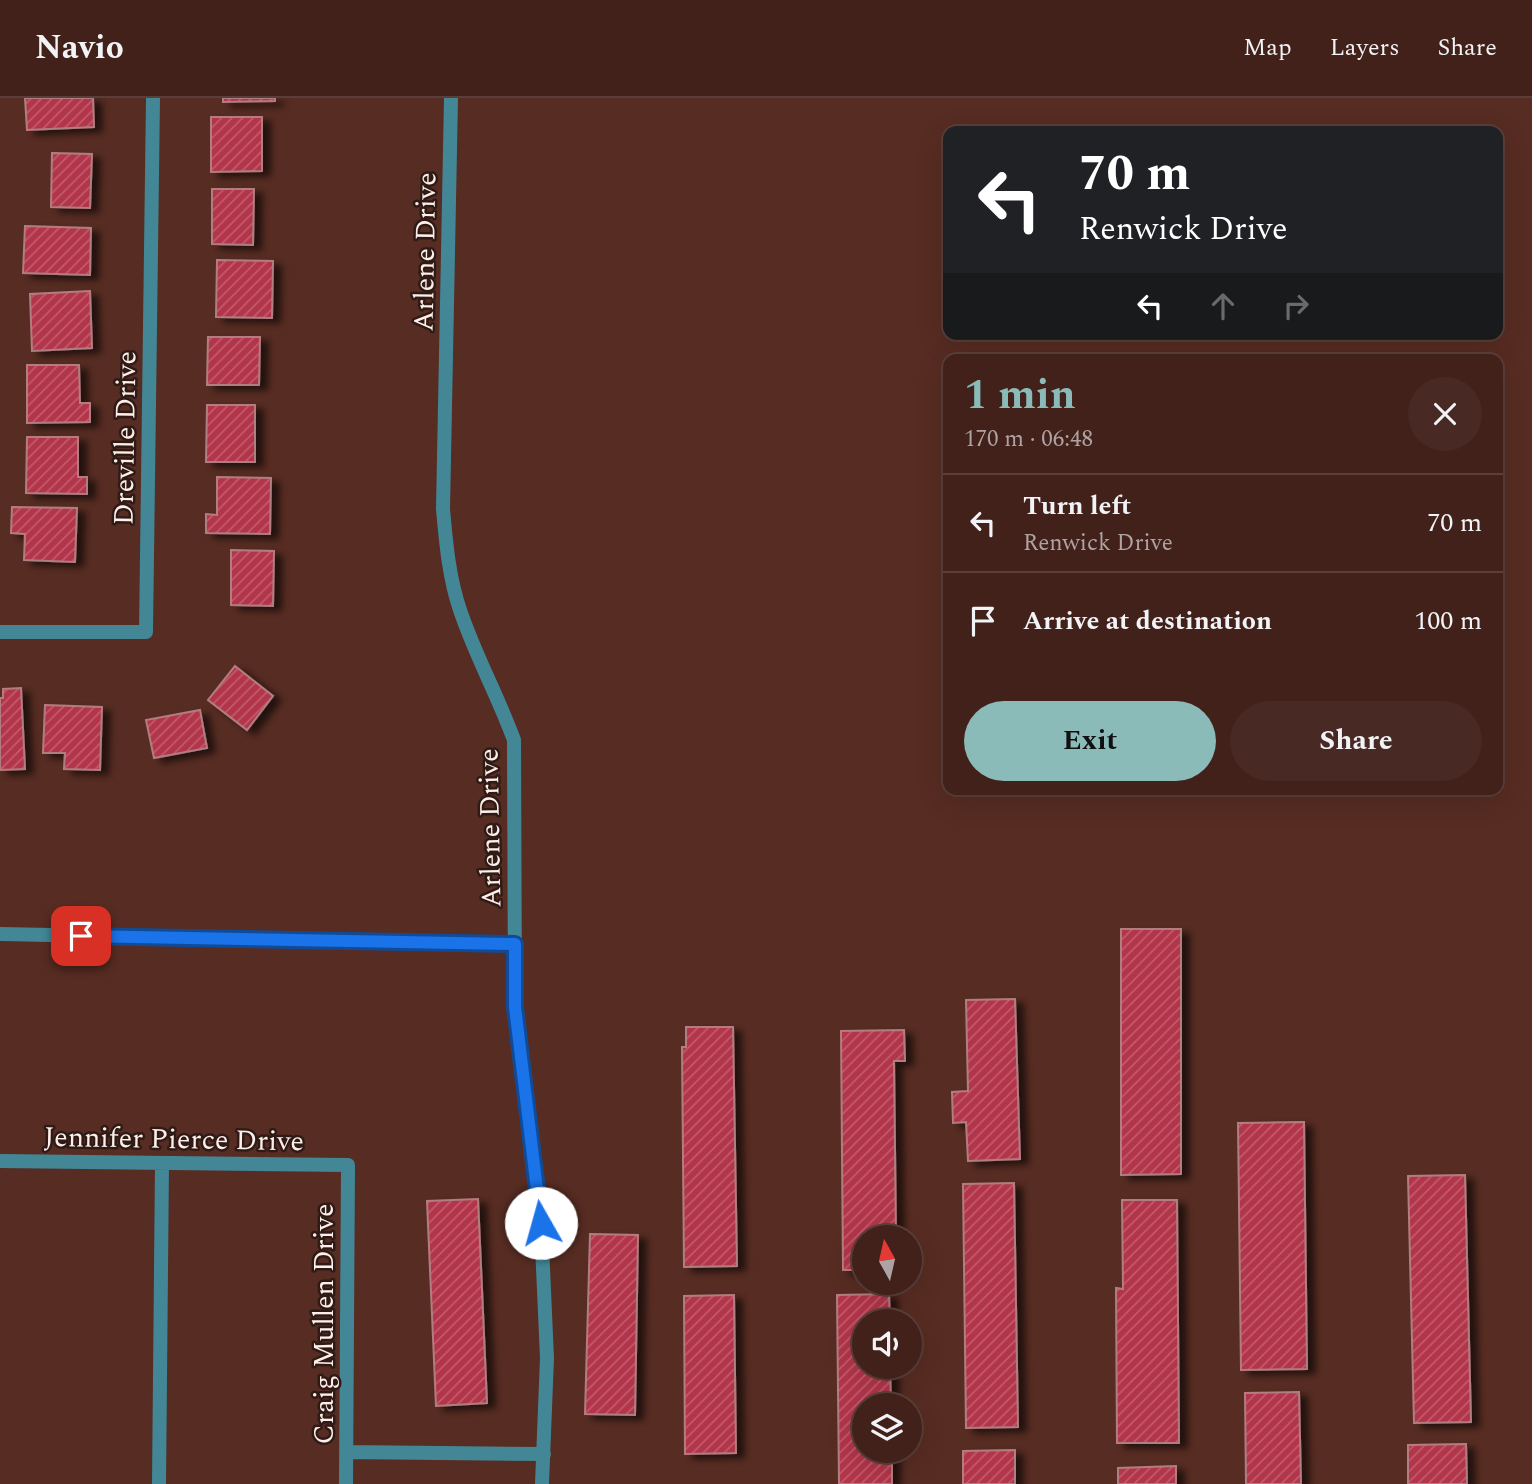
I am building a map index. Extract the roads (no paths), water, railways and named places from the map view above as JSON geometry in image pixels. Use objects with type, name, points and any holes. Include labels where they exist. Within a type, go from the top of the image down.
[{"type":"street","name":"Dreville Drive","points":[[0,632],[146,632],[153,98]]},
{"type":"street","name":"Arlene Drive","points":[[451,98],[444,522],[447,559],[460,611],[500,701],[513,740],[515,1007],[541,1223],[547,1358],[542,1484]]},
{"type":"street","points":[[0,934],[515,944]]},
{"type":"street","name":"Jennifer Pierce Drive","points":[[0,1161],[348,1164]]},
{"type":"street","points":[[159,1484],[162,1163]]},
{"type":"street","name":"Craig Mullen Drive","points":[[346,1484],[348,1164]]},
{"type":"street","points":[[346,1452],[544,1454]]}]
